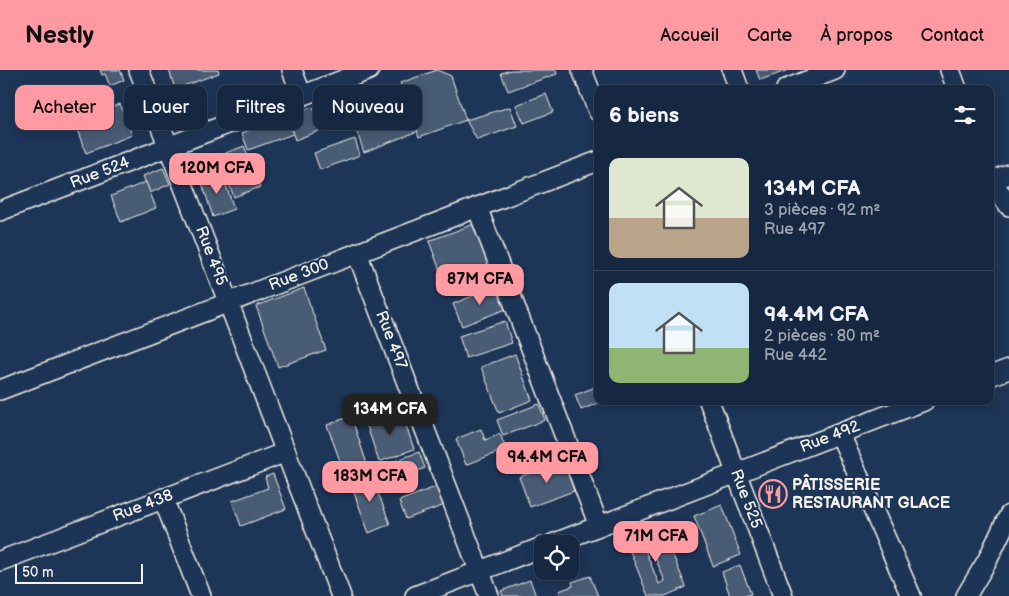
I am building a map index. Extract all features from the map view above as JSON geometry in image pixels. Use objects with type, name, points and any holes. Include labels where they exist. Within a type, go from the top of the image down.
[{"type":"street","name":"Rue 495","points":[[139,70],[341,596]]},
{"type":"street","points":[[292,70],[298,85]]},
{"type":"street","name":"Rue 524","points":[[303,96],[369,70]]},
{"type":"street","points":[[582,70],[594,101]]},
{"type":"street","points":[[732,70],[738,85]]},
{"type":"street","points":[[796,85],[835,70]]},
{"type":"street","points":[[950,70],[956,85]]},
{"type":"street","name":"Rue 524","points":[[0,211],[217,129]]},
{"type":"street","name":"Rue 300","points":[[0,390],[594,163]]},
{"type":"street","points":[[994,179],[1009,174]]},
{"type":"street","points":[[994,185],[1009,206]]},
{"type":"street","points":[[477,207],[599,526]]},
{"type":"street","name":"Rue 497","points":[[357,253],[489,596]]},
{"type":"street","points":[[994,375],[1009,369]]},
{"type":"street","name":"Rue 525","points":[[710,405],[783,596]]},
{"type":"street","name":"Rue 492","points":[[576,535],[914,405]]},
{"type":"street","points":[[840,434],[911,596]]},
{"type":"street","name":"Rue 438","points":[[0,561],[286,452]]},
{"type":"street","points":[[163,498],[201,596]]},
{"type":"street","points":[[966,596],[987,562],[1009,515]]},
{"type":"street","points":[[415,596],[534,550]]},
{"type":"building","points":[[100,70],[120,70],[124,80],[110,85],[105,74],[102,75]]},
{"type":"building","points":[[169,70],[218,70],[219,73],[186,85],[174,85]]},
{"type":"building","points":[[437,70],[451,76],[466,120],[419,137],[417,130],[422,130],[422,85],[401,85],[400,83]]},
{"type":"building","points":[[511,70],[556,70],[557,74],[508,91],[501,73]]},
{"type":"building","points":[[756,70],[789,70],[760,80]]},
{"type":"building","points":[[546,94],[553,112],[524,123],[516,105]]},
{"type":"building","points":[[120,104],[124,114],[124,130],[130,130],[132,135],[86,153],[77,130],[114,130],[114,106]]},
{"type":"building","points":[[313,107],[313,130],[321,130],[295,140],[292,130],[303,130],[303,110]]},
{"type":"building","points":[[510,107],[517,126],[477,140],[466,120]]},
{"type":"building","points":[[250,130],[292,130],[293,134],[248,150],[242,133]]},
{"type":"building","points":[[356,130],[418,130],[418,131],[364,152]]},
{"type":"building","points":[[355,139],[360,155],[320,170],[314,153]]},
{"type":"building","points":[[244,146],[260,187],[234,197],[218,156]]},
{"type":"building","points":[[163,168],[170,184],[150,193],[143,176]]},
{"type":"building","points":[[222,173],[234,209],[213,217],[201,180]]},
{"type":"building","points":[[146,182],[156,208],[121,222],[111,196]]},
{"type":"building","points":[[474,224],[494,278],[449,295],[429,241]]},
{"type":"building","points":[[497,286],[506,309],[462,326],[453,304]]},
{"type":"building","points":[[304,288],[326,350],[278,367],[256,306]]},
{"type":"building","points":[[505,321],[512,343],[466,358],[459,336]]},
{"type":"building","points":[[515,354],[532,400],[499,413],[481,367]]},
{"type":"building","points":[[594,388],[594,405],[581,410],[575,395]]},
{"type":"building","points":[[539,404],[545,420],[503,436],[497,420]]},
{"type":"building","points":[[401,411],[414,449],[379,462],[366,423]]},
{"type":"building","points":[[351,416],[368,467],[345,475],[327,425]]},
{"type":"building","points":[[481,429],[485,440],[500,434],[506,449],[466,465],[456,439]]},
{"type":"building","points":[[419,452],[425,468],[383,484],[376,468]]},
{"type":"building","points":[[564,461],[574,491],[530,507],[519,477]]},
{"type":"building","points":[[273,474],[286,509],[241,526],[232,501],[268,488],[265,477]]},
{"type":"building","points":[[371,474],[390,524],[369,533],[350,482]]},
{"type":"building","points":[[438,486],[445,505],[406,519],[399,501]]},
{"type":"building","points":[[722,505],[741,555],[713,566],[694,516]]},
{"type":"building","points":[[661,526],[686,587],[665,596],[648,596],[626,541]],"holes":[[[649,543],[665,581],[659,584],[643,545]]]},
{"type":"building","points":[[740,565],[751,594],[730,596],[722,572]]},
{"type":"building","points":[[590,576],[598,596],[561,596],[559,591],[573,586],[572,582]]},
{"type":"building","points":[[530,580],[536,596],[503,596],[501,591]]},
{"type":"place","name":"PÂTISSERIE RESTAURANT GLACE","points":[[773,494]]}]
